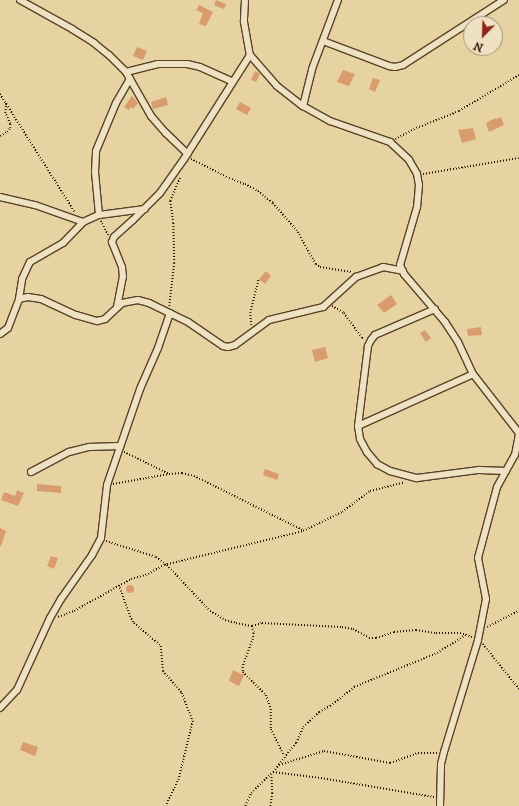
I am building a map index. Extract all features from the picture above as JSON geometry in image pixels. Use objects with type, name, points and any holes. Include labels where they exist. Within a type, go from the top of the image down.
[{"type":"street","points":[[20,0],[51,16],[94,42],[126,72],[152,116],[187,155]]},
{"type":"street","points":[[245,0],[244,22],[250,55],[278,86],[303,106],[330,121],[390,142],[409,160],[417,174],[419,185],[417,207],[400,265],[403,271],[435,310],[458,342],[473,374],[519,433],[515,455],[497,487],[478,558],[486,599],[478,640],[441,764],[440,806]]},
{"type":"street","points":[[303,106],[312,69],[338,0]]},
{"type":"street","points":[[322,41],[395,67],[403,65],[502,0]]},
{"type":"street","points":[[117,307],[123,277],[122,266],[112,242],[114,237],[160,193],[187,155],[250,55]]},
{"type":"street","points":[[126,72],[158,64],[187,64],[200,67],[233,82]]},
{"type":"street","points":[[98,215],[94,172],[96,151],[116,103],[130,79]]},
{"type":"street","points":[[0,197],[35,205],[81,221]]},
{"type":"street","points":[[0,334],[8,328],[19,299],[22,279],[30,262],[63,243],[81,221],[98,215],[145,209]]},
{"type":"street","points":[[19,299],[28,297],[41,299],[76,315],[97,321],[105,319],[122,303],[138,300],[169,312],[202,330],[223,346],[228,348],[235,345],[270,320],[320,308],[356,277],[384,267],[403,271]]},
{"type":"street","points":[[435,310],[375,335],[371,340],[368,346],[358,426],[360,439],[366,452],[377,464],[390,471],[417,478],[479,470],[506,471]]},
{"type":"street","points":[[0,708],[17,690],[48,623],[61,599],[92,555],[101,538],[107,485],[140,389],[158,348],[169,312]]},
{"type":"street","points":[[358,426],[473,374]]},
{"type":"street","points":[[31,472],[69,452],[89,447],[120,448]]},
{"type":"path","points":[[390,142],[419,127],[459,111],[519,75]]},
{"type":"path","points":[[0,94],[81,221]]},
{"type":"path","points":[[0,136],[7,132],[10,128],[10,124],[5,113],[6,103]]},
{"type":"path","points":[[187,155],[223,175],[258,191],[273,203],[304,240],[316,264],[320,267],[356,273]]},
{"type":"path","points":[[417,174],[519,158]]},
{"type":"path","points":[[169,312],[174,264],[173,223],[170,201],[181,174]]},
{"type":"path","points":[[98,215],[112,242]]},
{"type":"path","points":[[251,333],[250,313],[258,280]]},
{"type":"path","points":[[329,301],[334,308],[350,319],[362,338],[371,340]]},
{"type":"path","points":[[120,448],[169,474]]},
{"type":"path","points":[[107,485],[182,473],[194,476],[304,531]]},
{"type":"path","points":[[48,623],[74,611],[119,585],[167,565],[304,531],[342,512],[370,492],[417,478]]},
{"type":"path","points":[[101,538],[114,545],[156,557],[167,565],[210,611],[225,620],[252,626],[262,623],[342,627],[354,629],[369,638],[376,638],[394,632],[416,630],[466,635],[478,640],[490,652],[519,689]]},
{"type":"path","points":[[119,585],[134,623],[161,646],[163,671],[182,693],[193,721],[179,779],[166,806]]},
{"type":"path","points":[[480,631],[519,611]]},
{"type":"path","points":[[252,626],[254,633],[253,639],[243,667],[243,672],[266,695],[271,709],[271,729],[285,757]]},
{"type":"path","points":[[245,806],[251,793],[273,772],[296,743],[306,724],[354,687],[437,653],[466,635]]},
{"type":"path","points":[[278,765],[324,751],[390,763],[418,753],[431,754],[444,752]]},
{"type":"path","points":[[273,772],[322,778],[440,798]]},
{"type":"path","points":[[270,806],[272,793],[271,774]]},
{"type":"building","points":[[216,0],[226,4],[224,9],[214,5]]},
{"type":"building","points":[[199,5],[213,12],[206,26],[199,24],[203,13],[196,10]]},
{"type":"building","points":[[137,47],[147,51],[143,60],[133,56]]},
{"type":"building","points":[[343,70],[355,74],[349,86],[337,82]]},
{"type":"building","points":[[255,71],[260,74],[256,82],[251,80]]},
{"type":"building","points":[[373,78],[380,80],[375,92],[369,89]]},
{"type":"building","points":[[132,96],[138,103],[133,109],[131,107],[129,110],[124,107]]},
{"type":"building","points":[[166,97],[168,105],[153,109],[151,102]]},
{"type":"building","points":[[240,102],[251,108],[247,115],[236,109]]},
{"type":"building","points":[[501,117],[504,125],[489,132],[486,123],[495,118]]},
{"type":"building","points":[[473,128],[476,139],[462,143],[458,130]]},
{"type":"building","points":[[266,271],[271,276],[265,284],[259,279]]},
{"type":"building","points":[[391,295],[397,304],[384,313],[377,305]]},
{"type":"building","points":[[481,327],[482,335],[468,336],[467,329]]},
{"type":"building","points":[[425,330],[431,338],[426,342],[420,333]]},
{"type":"building","points":[[325,347],[328,358],[315,362],[312,350]]},
{"type":"building","points":[[265,469],[279,474],[277,480],[263,475]]},
{"type":"building","points":[[37,484],[61,486],[61,493],[37,491]]},
{"type":"building","points":[[17,490],[24,493],[18,506],[1,500],[4,492],[15,496]]},
{"type":"building","points":[[0,528],[6,531],[1,546],[0,546]]},
{"type":"building","points":[[51,556],[58,558],[54,569],[47,566]]},
{"type":"building","points":[[128,585],[132,585],[134,589],[132,593],[128,593],[126,591],[126,587]]},
{"type":"building","points":[[233,670],[244,675],[239,686],[229,681]]},
{"type":"building","points":[[23,742],[38,747],[35,756],[20,750]]}]
